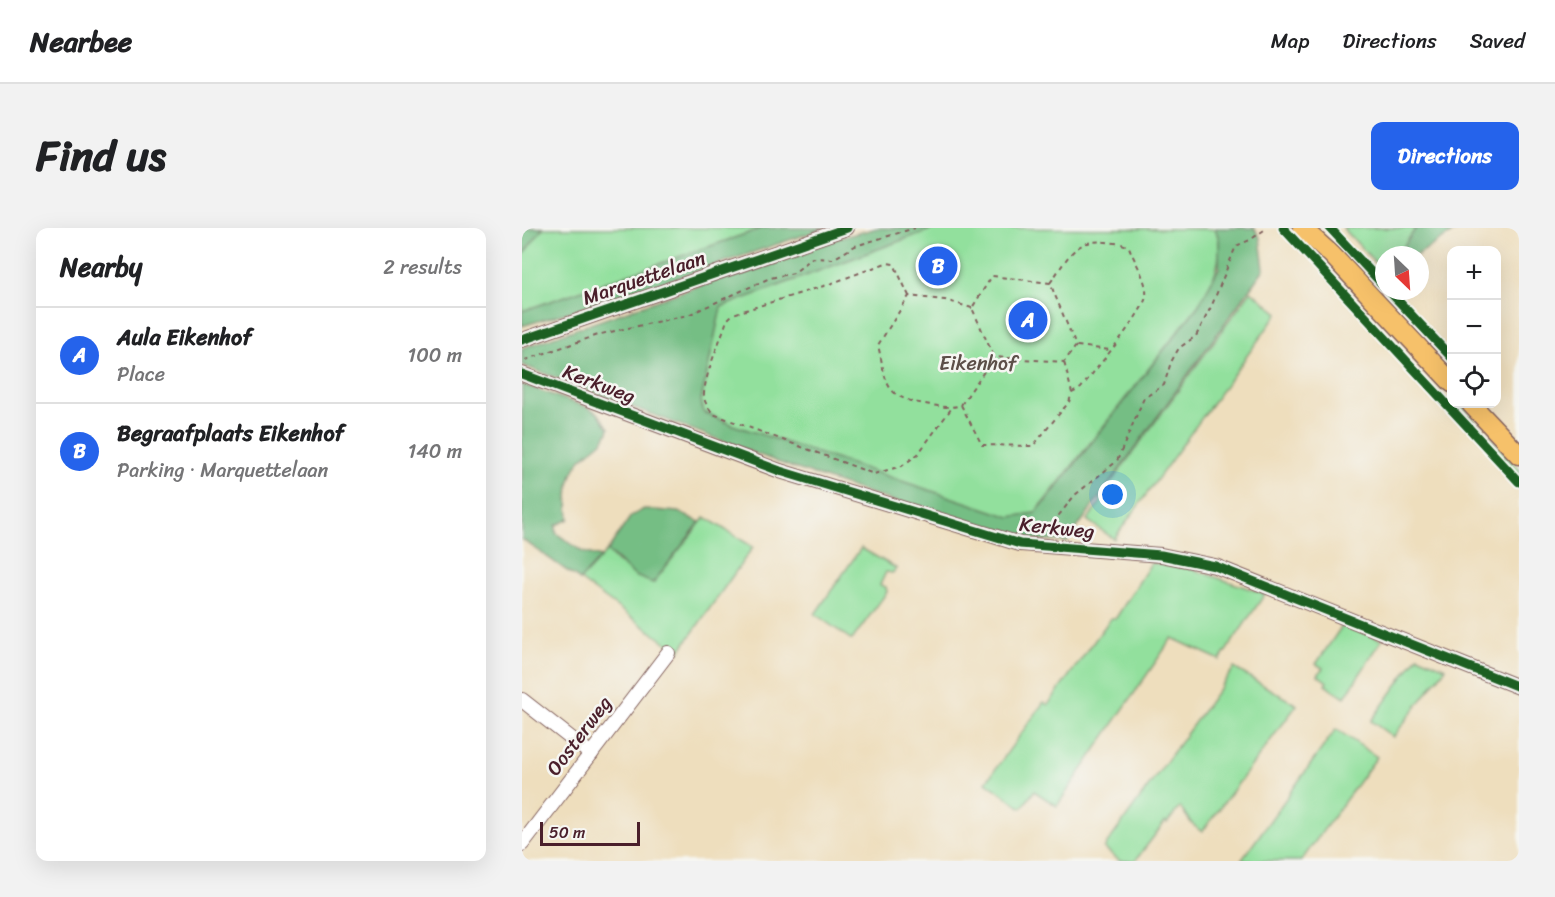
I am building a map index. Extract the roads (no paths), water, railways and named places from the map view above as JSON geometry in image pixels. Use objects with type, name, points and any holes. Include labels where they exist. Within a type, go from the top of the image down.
[{"type":"main road","points":[[1302,228],[1339,263],[1447,378]]},
{"type":"main road","points":[[1475,408],[1519,455]]},
{"type":"street","name":"Marquettelaan","points":[[522,339],[847,228]]},
{"type":"street","name":"Kerkweg","points":[[522,374],[780,471],[1020,544],[1161,555],[1215,566],[1519,687]]},
{"type":"street","name":"Oosterweg","points":[[522,844],[668,653]]},
{"type":"street","points":[[522,700],[591,753]]},
{"type":"place","name":"Begraafplaats Eikenhof","points":[[938,266]]},
{"type":"place","name":"Aula Eikenhof","points":[[1028,320]]},
{"type":"park label","name":"Eikenhof","points":[[978,363]]}]
